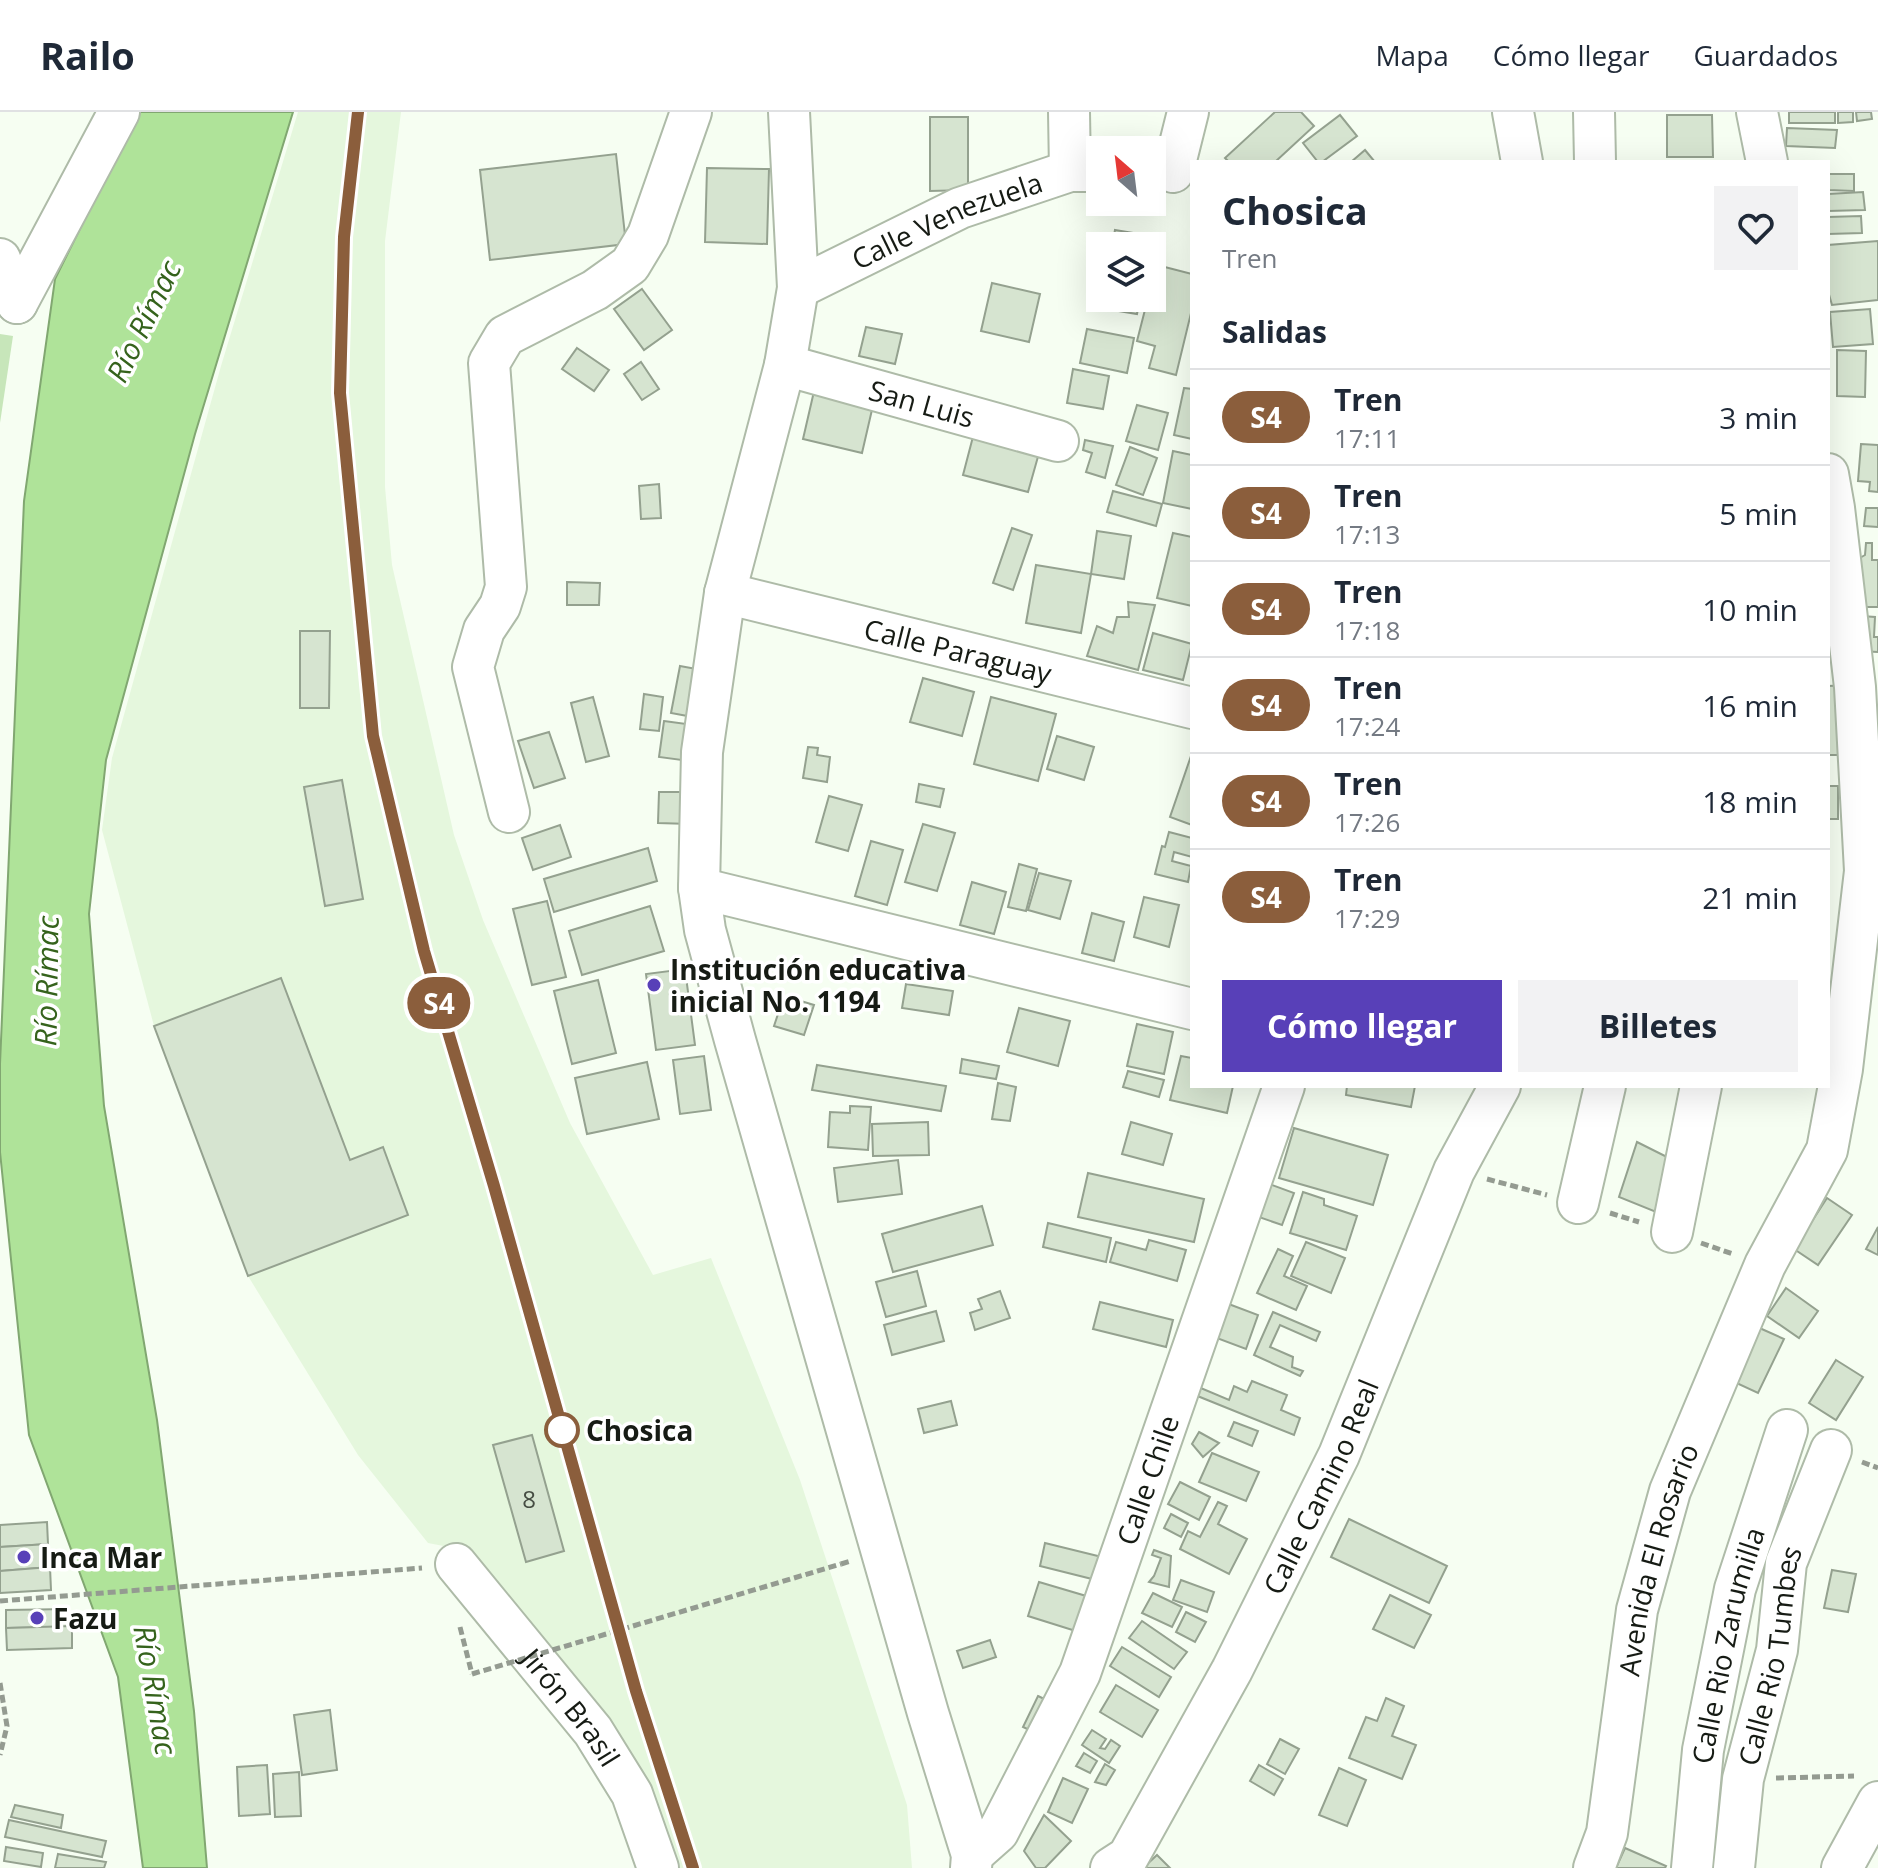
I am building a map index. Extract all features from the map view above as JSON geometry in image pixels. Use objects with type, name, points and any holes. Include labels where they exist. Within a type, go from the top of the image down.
[{"type":"street","points":[[0,259],[17,303],[119,112]]},
{"type":"street","points":[[509,812],[473,667],[484,630],[500,606],[506,587],[489,363],[505,336],[595,290],[630,265],[648,235],[691,112]]},
{"type":"street","points":[[789,112],[798,288],[785,365],[725,593],[702,752],[699,888],[705,930],[756,1115],[971,1861]]},
{"type":"street","points":[[1069,112],[1085,171]]},
{"type":"street","points":[[1172,176],[1188,112]]},
{"type":"street","points":[[1513,112],[1522,160]]},
{"type":"street","points":[[1594,112],[1595,160]]},
{"type":"street","points":[[1757,112],[1767,160]]},
{"type":"street","name":"Calle Venezuela","points":[[798,288],[960,208],[1085,171]]},
{"type":"street","name":"San Luis","points":[[785,365],[1058,441]]},
{"type":"street","name":"Avenida El Rosario","points":[[1594,1868],[1607,1833],[1637,1610],[1670,1491],[1765,1265],[1827,1150],[1842,1069],[1865,871],[1855,687],[1830,485]]},
{"type":"street","name":"Calle Paraguay","points":[[725,593],[1190,708]]},
{"type":"street","points":[[699,888],[1190,1009]]},
{"type":"street","name":"Calle Chile","points":[[971,1861],[998,1832],[1080,1673],[1283,1088]]},
{"type":"street","name":"Calle Camino Real","points":[[1111,1868],[1128,1857],[1225,1683],[1339,1455],[1454,1171],[1498,1088]]},
{"type":"street","points":[[1578,1203],[1605,1088]]},
{"type":"street","points":[[1672,1232],[1701,1088]]},
{"type":"street","name":"Calle Rio Zarumilla","points":[[1692,1868],[1703,1750],[1735,1589],[1787,1430]]},
{"type":"street","name":"Calle Rio Tumbes","points":[[1734,1868],[1743,1779],[1777,1650],[1786,1563],[1831,1450]]},
{"type":"street","name":"Jirón Brasil","points":[[456,1564],[593,1731],[632,1794],[655,1867]]},
{"type":"street","points":[[1842,1868],[1871,1789]]},
{"type":"path","points":[[0,1601],[264,1582],[456,1564],[457,1615],[472,1674],[841,1564]]},
{"type":"path","points":[[0,1683],[7,1726],[0,1755]]},
{"type":"path","points":[[1743,1779],[1871,1789]]},
{"type":"shaded area","points":[[298,112],[401,112],[385,241],[385,487],[392,565],[454,835],[483,920],[570,1123],[653,1275],[711,1258],[800,1480],[907,1805],[912,1868],[674,1868],[459,1549],[428,1543],[358,1455],[248,1276],[154,1026],[102,830],[112,758],[221,366]]},
{"type":"shaded area","points":[[0,334],[13,336],[0,423]]},
{"type":"water","name":"Río Rímac","points":[[138,112],[293,112],[195,434],[106,760],[89,914],[104,1106],[157,1420],[194,1711],[207,1868],[143,1868],[118,1677],[29,1435],[0,1152],[0,1064],[24,501],[55,279]]},
{"type":"building","points":[[1275,112],[1301,112],[1314,126],[1277,160],[1225,158]]},
{"type":"building","points":[[1789,112],[1835,112],[1835,123],[1789,123]]},
{"type":"building","points":[[1838,112],[1853,112],[1853,122],[1838,123]]},
{"type":"building","points":[[1856,112],[1871,112],[1872,119],[1857,121]]},
{"type":"building","points":[[1340,115],[1357,136],[1325,160],[1316,160],[1303,143]]},
{"type":"building","points":[[1667,115],[1712,115],[1713,157],[1667,157]]},
{"type":"building","points":[[930,117],[968,117],[968,190],[930,191]]},
{"type":"building","points":[[1787,128],[1837,130],[1835,148],[1786,146]]},
{"type":"building","points":[[1365,150],[1373,160],[1353,160]]},
{"type":"building","points":[[616,154],[626,244],[490,260],[480,170]]},
{"type":"building","points":[[707,168],[769,169],[767,244],[705,242]]},
{"type":"building","points":[[1830,174],[1854,174],[1854,191],[1830,190]]},
{"type":"building","points":[[1863,192],[1865,210],[1830,211],[1830,194]]},
{"type":"building","points":[[1861,216],[1862,233],[1830,234],[1830,217]]},
{"type":"building","points":[[1878,241],[1878,300],[1832,305],[1830,245]]},
{"type":"building","points":[[1166,267],[1190,273],[1190,317],[1176,375],[1149,368],[1155,346],[1137,341],[1144,312],[1166,312]]},
{"type":"building","points":[[992,283],[1040,294],[1029,342],[981,331]]},
{"type":"building","points":[[642,289],[672,330],[644,350],[614,309]]},
{"type":"building","points":[[1870,309],[1873,344],[1833,347],[1830,312]]},
{"type":"building","points":[[866,327],[902,334],[895,364],[859,356]]},
{"type":"building","points":[[1087,329],[1134,338],[1127,373],[1080,363]]},
{"type":"building","points":[[577,348],[609,370],[594,391],[562,369]]},
{"type":"building","points":[[1837,350],[1866,351],[1865,397],[1837,396]]},
{"type":"building","points":[[641,362],[659,389],[642,400],[624,374]]},
{"type":"building","points":[[1073,369],[1109,376],[1103,409],[1067,403]]},
{"type":"building","points":[[815,387],[874,401],[862,453],[803,439]]},
{"type":"building","points":[[1184,388],[1190,389],[1190,439],[1174,435]]},
{"type":"building","points":[[1137,405],[1168,413],[1158,450],[1126,441]]},
{"type":"building","points":[[975,429],[1041,446],[1028,492],[963,475]]},
{"type":"building","points":[[1085,440],[1113,446],[1105,478],[1086,472],[1092,453],[1083,450]]},
{"type":"building","points":[[1861,444],[1878,445],[1878,492],[1869,491],[1870,482],[1858,481]]},
{"type":"building","points":[[1130,447],[1157,458],[1143,495],[1116,485]]},
{"type":"building","points":[[1173,451],[1190,455],[1190,509],[1163,503]]},
{"type":"building","points":[[659,484],[661,518],[641,519],[639,486]]},
{"type":"building","points":[[1113,491],[1162,504],[1156,526],[1107,512]]},
{"type":"building","points":[[1866,508],[1878,508],[1878,527],[1864,526]]},
{"type":"building","points":[[1012,528],[1032,535],[1013,590],[993,583]]},
{"type":"building","points":[[1097,531],[1131,536],[1124,579],[1091,574]]},
{"type":"building","points":[[1173,533],[1190,537],[1190,606],[1157,598]]},
{"type":"building","points":[[1866,543],[1872,543],[1872,560],[1878,560],[1878,607],[1857,607],[1858,559],[1865,555]]},
{"type":"building","points":[[1036,565],[1091,574],[1081,633],[1026,623]]},
{"type":"building","points":[[567,582],[600,583],[599,605],[567,605]]},
{"type":"building","points":[[1128,602],[1155,605],[1138,670],[1087,656],[1097,626],[1113,633],[1117,617],[1129,617]]},
{"type":"building","points":[[1861,616],[1875,617],[1874,637],[1878,637],[1878,652],[1859,651]]},
{"type":"building","points":[[300,631],[330,631],[329,708],[300,708]]},
{"type":"building","points":[[1153,633],[1190,643],[1183,680],[1143,670]]},
{"type":"building","points":[[680,666],[702,670],[693,717],[671,713]]},
{"type":"building","points":[[923,678],[974,692],[962,736],[910,722]]},
{"type":"building","points":[[1851,685],[1852,755],[1830,755],[1830,686]]},
{"type":"building","points":[[644,694],[663,697],[659,731],[640,729]]},
{"type":"building","points":[[593,697],[609,756],[586,762],[571,703]]},
{"type":"building","points":[[991,697],[1056,714],[1038,781],[974,764]]},
{"type":"building","points":[[664,721],[694,725],[689,761],[659,757]]},
{"type":"building","points":[[549,732],[565,778],[534,788],[518,741]]},
{"type":"building","points":[[1057,736],[1094,747],[1084,780],[1047,769]]},
{"type":"building","points":[[808,747],[818,748],[817,755],[830,757],[827,782],[803,778]]},
{"type":"building","points":[[1190,759],[1190,824],[1170,817]]},
{"type":"building","points":[[342,780],[363,899],[325,906],[304,787]]},
{"type":"building","points":[[919,784],[944,789],[940,807],[916,802]]},
{"type":"building","points":[[1830,786],[1838,786],[1838,819],[1830,819]]},
{"type":"building","points":[[659,792],[691,792],[690,824],[658,823]]},
{"type":"building","points":[[829,796],[862,805],[848,851],[816,842]]},
{"type":"building","points":[[923,824],[955,833],[937,891],[905,882]]},
{"type":"building","points":[[560,825],[571,857],[533,870],[522,838]]},
{"type":"building","points":[[1169,832],[1190,837],[1190,856],[1174,852],[1172,861],[1190,866],[1188,882],[1155,874],[1162,846],[1165,847]]},
{"type":"building","points":[[871,841],[903,850],[887,905],[855,896]]},
{"type":"building","points":[[648,848],[657,881],[554,912],[544,879]]},
{"type":"building","points":[[1019,864],[1037,869],[1026,911],[1008,907]]},
{"type":"building","points":[[1039,873],[1071,881],[1060,919],[1028,910]]},
{"type":"building","points":[[972,882],[1006,892],[994,934],[960,925]]},
{"type":"building","points":[[1144,897],[1179,905],[1169,947],[1134,937]]},
{"type":"building","points":[[547,901],[566,977],[532,985],[513,909]]},
{"type":"building","points":[[650,906],[664,951],[582,975],[569,931]]},
{"type":"building","points":[[1092,913],[1124,922],[1114,961],[1082,953]]},
{"type":"building","points":[[685,969],[695,1045],[656,1050],[646,974]]},
{"type":"building","points":[[281,978],[350,1160],[383,1147],[408,1215],[248,1276],[154,1026]]},
{"type":"building","points":[[598,980],[616,1053],[572,1064],[554,991]]},
{"type":"building","points":[[906,984],[953,991],[949,1015],[902,1008]]},
{"type":"building","points":[[784,996],[814,1005],[804,1035],[774,1026]]},
{"type":"building","points":[[1019,1008],[1070,1021],[1058,1066],[1007,1052]]},
{"type":"building","points":[[1137,1024],[1173,1032],[1164,1074],[1127,1066]]},
{"type":"building","points":[[704,1056],[711,1110],[680,1114],[673,1060]]},
{"type":"building","points":[[1181,1056],[1190,1058],[1190,1088],[1233,1088],[1227,1113],[1170,1100]]},
{"type":"building","points":[[962,1059],[999,1066],[996,1079],[960,1073]]},
{"type":"building","points":[[647,1062],[659,1119],[587,1134],[575,1078]]},
{"type":"building","points":[[817,1065],[946,1086],[941,1111],[812,1090]]},
{"type":"building","points":[[1128,1071],[1164,1080],[1159,1097],[1123,1087]]},
{"type":"building","points":[[998,1083],[1016,1087],[1010,1121],[992,1119]]},
{"type":"building","points":[[1347,1088],[1415,1088],[1411,1107],[1346,1095]]},
{"type":"building","points":[[850,1106],[871,1107],[868,1150],[828,1147],[830,1112],[850,1113]]},
{"type":"building","points":[[928,1122],[929,1155],[873,1156],[872,1124]]},
{"type":"building","points":[[1131,1122],[1172,1134],[1163,1165],[1122,1154]]},
{"type":"building","points":[[1294,1128],[1388,1155],[1373,1205],[1279,1178]]},
{"type":"building","points":[[1637,1142],[1685,1166],[1666,1216],[1619,1197]]},
{"type":"building","points":[[898,1160],[902,1194],[838,1202],[834,1168]]},
{"type":"building","points":[[1088,1173],[1204,1199],[1194,1242],[1078,1217]]},
{"type":"building","points":[[1261,1181],[1294,1193],[1282,1225],[1250,1214]]},
{"type":"building","points":[[1303,1192],[1324,1199],[1324,1205],[1357,1216],[1346,1250],[1290,1233]]},
{"type":"building","points":[[1827,1198],[1852,1215],[1818,1265],[1794,1249]]},
{"type":"building","points":[[982,1206],[993,1245],[893,1272],[882,1234]]},
{"type":"building","points":[[1048,1223],[1111,1238],[1106,1262],[1043,1247]]},
{"type":"building","points":[[1878,1227],[1878,1255],[1866,1249]]},
{"type":"building","points":[[1149,1240],[1186,1250],[1177,1281],[1110,1262],[1116,1242],[1146,1250]]},
{"type":"building","points":[[1306,1242],[1345,1258],[1331,1293],[1291,1276]]},
{"type":"building","points":[[1278,1249],[1293,1256],[1284,1276],[1307,1286],[1296,1310],[1257,1293]]},
{"type":"building","points":[[917,1271],[926,1306],[886,1317],[876,1282]]},
{"type":"building","points":[[1786,1288],[1818,1311],[1799,1338],[1767,1316]]},
{"type":"building","points":[[1000,1291],[1010,1318],[975,1330],[970,1313],[982,1309],[978,1299]]},
{"type":"building","points":[[1100,1302],[1173,1320],[1166,1347],[1093,1329]]},
{"type":"building","points":[[1226,1303],[1258,1315],[1246,1349],[1214,1337]]},
{"type":"building","points":[[936,1311],[944,1341],[892,1355],[884,1325]]},
{"type":"building","points":[[1273,1312],[1320,1332],[1316,1341],[1280,1325],[1270,1347],[1293,1357],[1292,1367],[1303,1371],[1300,1376],[1254,1355]]},
{"type":"building","points":[[1755,1326],[1784,1339],[1758,1393],[1730,1380]]},
{"type":"building","points":[[1836,1360],[1863,1377],[1836,1420],[1809,1403]]},
{"type":"building","points":[[1252,1381],[1287,1395],[1281,1410],[1300,1418],[1294,1435],[1195,1395],[1196,1386],[1229,1400],[1234,1386],[1247,1392]]},
{"type":"building","points":[[951,1401],[957,1425],[924,1433],[918,1409]]},
{"type":"building","points":[[1234,1422],[1258,1431],[1252,1446],[1228,1436]]},
{"type":"building","points":[[1199,1432],[1219,1443],[1203,1457],[1192,1444]]},
{"type":"building","points":[[532,1435],[564,1551],[526,1562],[493,1445]]},
{"type":"building","points":[[1212,1453],[1259,1472],[1246,1501],[1199,1482]]},
{"type":"building","points":[[1180,1482],[1210,1497],[1199,1520],[1168,1504]]},
{"type":"building","points":[[1218,1502],[1227,1506],[1218,1524],[1247,1539],[1229,1574],[1180,1549],[1188,1531],[1200,1537]]},
{"type":"building","points":[[1171,1514],[1188,1523],[1181,1537],[1164,1528]]},
{"type":"building","points":[[1349,1519],[1447,1566],[1429,1603],[1331,1557]]},
{"type":"building","points":[[47,1522],[48,1544],[0,1547],[0,1525]]},
{"type":"building","points":[[1045,1543],[1106,1558],[1100,1581],[1040,1566]]},
{"type":"building","name":"Inca Mar","points":[[48,1544],[50,1567],[0,1571],[0,1547]]},
{"type":"building","points":[[1154,1550],[1171,1556],[1169,1587],[1149,1582],[1161,1558],[1152,1555]]},
{"type":"building","points":[[50,1567],[51,1590],[0,1593],[0,1571]]},
{"type":"building","points":[[1832,1570],[1856,1574],[1848,1612],[1824,1608]]},
{"type":"building","points":[[1181,1580],[1214,1592],[1207,1612],[1173,1600]]},
{"type":"building","points":[[1039,1582],[1093,1598],[1082,1633],[1028,1616]]},
{"type":"building","points":[[1153,1593],[1182,1607],[1172,1627],[1142,1613]]},
{"type":"building","points":[[1390,1595],[1431,1615],[1414,1648],[1373,1629]]},
{"type":"building","name":"Fazu","points":[[68,1609],[68,1627],[6,1628],[6,1610]]},
{"type":"building","points":[[1186,1612],[1206,1622],[1195,1642],[1176,1632]]},
{"type":"building","points":[[1142,1621],[1187,1652],[1174,1669],[1129,1638]]},
{"type":"building","points":[[72,1626],[72,1648],[7,1650],[6,1628]]},
{"type":"building","points":[[990,1640],[996,1657],[963,1668],[957,1651]]},
{"type":"building","points":[[1122,1647],[1171,1677],[1159,1697],[1110,1666]]},
{"type":"building","points":[[1116,1685],[1158,1710],[1142,1737],[1100,1712]]},
{"type":"building","points":[[1038,1696],[1057,1705],[1042,1736],[1023,1727]]},
{"type":"building","points":[[1386,1698],[1404,1706],[1392,1736],[1416,1745],[1402,1779],[1349,1758],[1366,1717],[1377,1721]]},
{"type":"building","points":[[330,1710],[337,1770],[302,1775],[294,1715]]},
{"type":"building","points":[[1092,1730],[1106,1739],[1100,1748],[1105,1749],[1111,1740],[1120,1746],[1109,1763],[1082,1745]]},
{"type":"building","points":[[1280,1739],[1299,1749],[1285,1774],[1267,1764]]},
{"type":"building","points":[[1084,1753],[1097,1761],[1090,1773],[1076,1766]]},
{"type":"building","points":[[1105,1764],[1115,1770],[1106,1785],[1095,1782]]},
{"type":"building","points":[[267,1765],[270,1814],[239,1816],[237,1767]]},
{"type":"building","points":[[1259,1765],[1283,1779],[1274,1795],[1250,1781]]},
{"type":"building","points":[[1339,1768],[1366,1780],[1347,1826],[1319,1815]]},
{"type":"building","points":[[299,1772],[301,1816],[275,1817],[273,1774]]},
{"type":"building","points":[[1063,1778],[1088,1789],[1072,1823],[1048,1812]]},
{"type":"building","points":[[15,1805],[63,1815],[61,1828],[11,1817]]},
{"type":"building","points":[[1044,1815],[1071,1841],[1045,1868],[1036,1868],[1024,1851]]},
{"type":"building","points":[[9,1820],[106,1841],[102,1857],[5,1837]]},
{"type":"building","points":[[6,1847],[43,1853],[41,1867],[4,1861]]},
{"type":"building","points":[[1625,1848],[1666,1866],[1616,1868]]},
{"type":"building","points":[[58,1854],[106,1862],[104,1868],[55,1868]]},
{"type":"building","points":[[1157,1855],[1170,1868],[1143,1868]]},
{"type":"railway","points":[[358,112],[344,237],[340,393],[373,736],[424,951],[494,1186],[636,1691],[693,1868]]},
{"type":"train","name":"S4","points":[[358,112],[344,237],[340,393],[373,736],[424,951],[494,1186],[636,1691],[693,1868]]},
{"type":"place","name":"Institución educativa inicial No. 1194","points":[[654,985]]},
{"type":"place","name":"Chosica","points":[[562,1430]]},
{"type":"place","name":"Inca Mar","points":[[24,1557]]},
{"type":"place","name":"Fazu","points":[[37,1618]]}]
